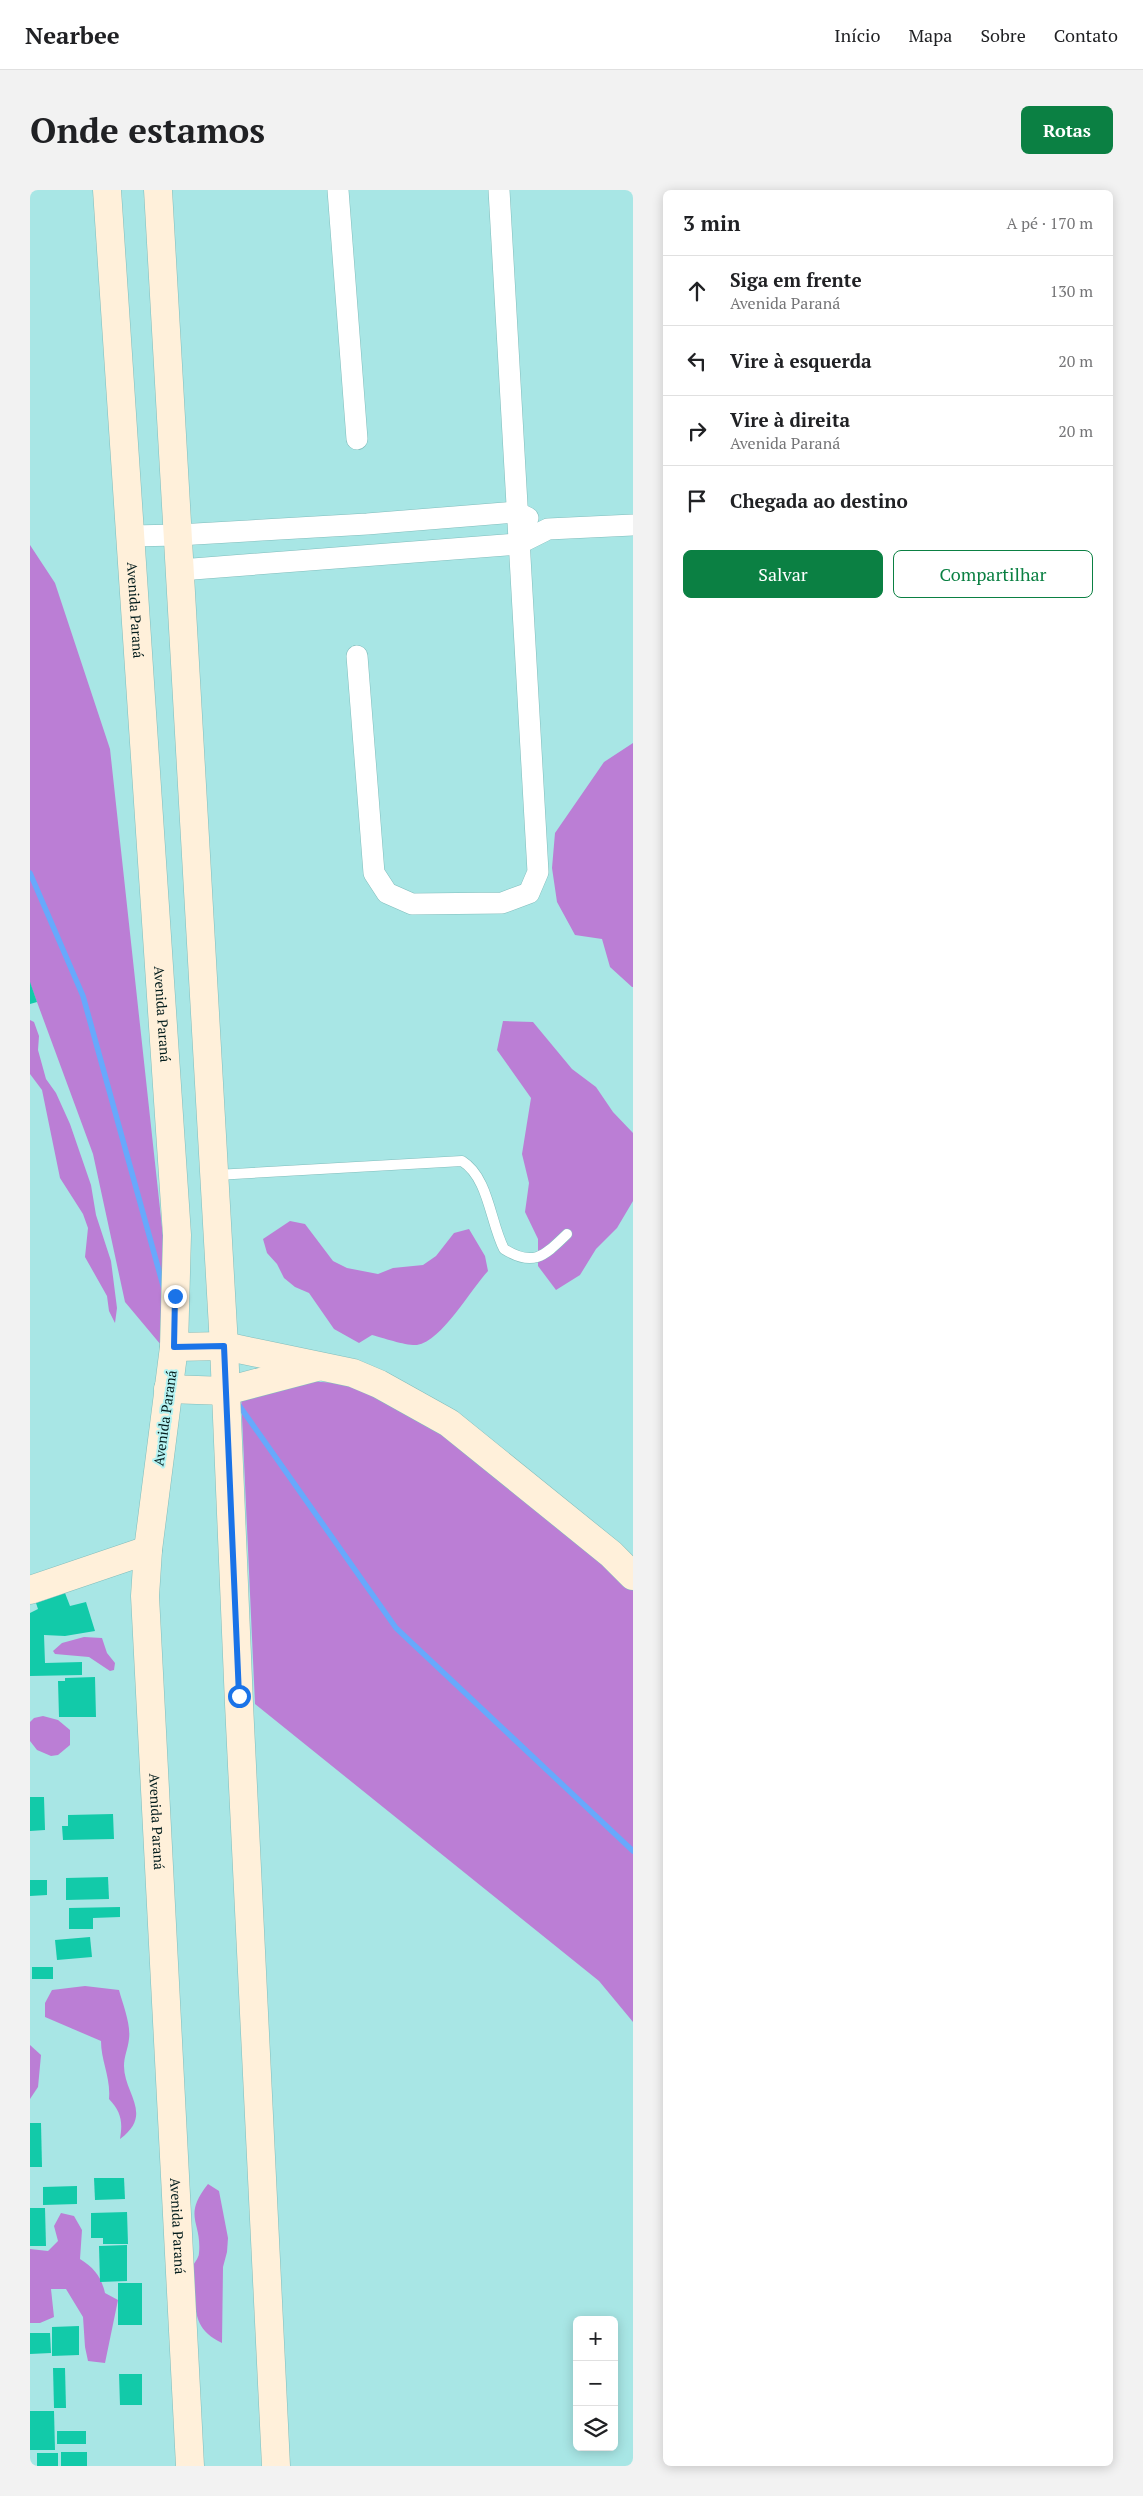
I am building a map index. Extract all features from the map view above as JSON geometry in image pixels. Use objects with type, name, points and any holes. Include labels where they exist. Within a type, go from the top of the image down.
[{"type":"main road","name":"Avenida Paraná","points":[[107,190],[177,1235],[174,1338],[148,1550],[145,1596],[190,2466]]},
{"type":"main road","points":[[158,190],[224,1346],[276,2466]]},
{"type":"main road","points":[[174,1338],[323,1365],[353,1373],[379,1384],[449,1423],[611,1554],[633,1576]]},
{"type":"main road","points":[[168,1389],[226,1391],[323,1365]]},
{"type":"main road","points":[[30,1590],[148,1550]]},
{"type":"street","points":[[338,190],[357,439]]},
{"type":"street","points":[[357,656],[374,873],[387,893],[412,904],[502,903],[529,893],[538,872],[499,190]]},
{"type":"street","points":[[131,536],[178,535],[516,512],[548,529]]},
{"type":"street","points":[[414,520],[416,552]]},
{"type":"street","points":[[180,570],[518,544],[548,529],[633,525]]},
{"type":"street","points":[[315,526],[317,560]]},
{"type":"lane","points":[[215,1176],[462,1161],[469,1165],[484,1191],[504,1249],[524,1259],[544,1256],[567,1234]]},
{"type":"shaded area","points":[[30,545],[55,583],[110,749],[166,1264],[161,1345],[125,1302],[93,1154],[30,983]]},
{"type":"shaded area","points":[[633,743],[632,987],[610,967],[602,939],[575,935],[557,902],[552,868],[555,833],[604,762]]},
{"type":"shaded area","points":[[30,1020],[34,1022],[39,1036],[38,1050],[46,1079],[56,1093],[70,1124],[91,1185],[96,1215],[111,1261],[117,1308],[115,1323],[109,1311],[107,1296],[85,1257],[88,1228],[83,1214],[60,1178],[42,1090],[30,1074]]},
{"type":"shaded area","points":[[503,1021],[533,1022],[572,1069],[596,1087],[613,1112],[633,1133],[633,1201],[617,1228],[596,1249],[580,1275],[556,1290],[538,1266],[538,1239],[525,1212],[529,1183],[522,1154],[531,1098],[497,1050]]},
{"type":"shaded area","points":[[290,1221],[305,1224],[333,1261],[347,1268],[378,1274],[393,1268],[423,1265],[436,1256],[454,1233],[469,1229],[485,1256],[488,1271],[446,1325],[427,1341],[413,1345],[372,1335],[359,1343],[334,1329],[309,1293],[295,1287],[284,1278],[277,1264],[267,1253],[263,1239]]},
{"type":"shaded area","points":[[304,1381],[356,1384],[453,1437],[633,1577],[633,2022],[599,1981],[255,1704],[241,1395]]},
{"type":"shaded area","points":[[84,1637],[102,1638],[107,1653],[115,1663],[114,1670],[110,1671],[89,1657],[55,1654],[53,1651],[62,1643]]},
{"type":"shaded area","points":[[43,1716],[58,1720],[70,1730],[70,1745],[58,1755],[51,1756],[37,1750],[30,1741],[30,1722],[34,1718]]},
{"type":"shaded area","points":[[85,1986],[119,1990],[128,2021],[129,2039],[124,2066],[125,2076],[136,2112],[135,2121],[130,2130],[120,2139],[120,2117],[109,2099],[109,2084],[101,2041],[45,2017],[45,2003],[52,1990]]},
{"type":"shaded area","points":[[30,2045],[41,2055],[38,2087],[30,2099]]},
{"type":"shaded area","points":[[208,2184],[219,2191],[228,2238],[223,2267],[222,2343],[203,2329],[197,2317],[192,2279],[192,2268],[199,2253],[195,2219],[196,2204]]},
{"type":"shaded area","points":[[61,2213],[74,2216],[82,2230],[80,2259],[96,2273],[105,2293],[118,2300],[105,2363],[88,2361],[83,2317],[66,2289],[51,2289],[54,2317],[40,2323],[30,2323],[30,2249],[48,2251],[58,2241],[54,2226]]},
{"type":"building","points":[[30,982],[37,1002],[30,1004]]},
{"type":"building","points":[[65,1593],[70,1606],[86,1602],[95,1631],[65,1636],[44,1635],[45,1663],[82,1662],[82,1675],[30,1676],[30,1613],[38,1609],[36,1603]]},
{"type":"building","points":[[95,1677],[96,1717],[59,1717],[58,1681],[65,1681],[65,1678]]},
{"type":"building","points":[[30,1797],[44,1797],[45,1830],[30,1831]]},
{"type":"building","points":[[113,1814],[114,1839],[63,1840],[62,1826],[68,1826],[68,1815]]},
{"type":"building","points":[[108,1877],[109,1899],[66,1900],[66,1878]]},
{"type":"building","points":[[30,1880],[47,1880],[47,1895],[30,1896]]},
{"type":"building","points":[[120,1907],[120,1917],[93,1918],[93,1929],[69,1929],[69,1908]]},
{"type":"building","points":[[90,1937],[92,1957],[57,1960],[55,1940]]},
{"type":"building","points":[[32,1967],[53,1967],[53,1979],[32,1979]]},
{"type":"building","points":[[30,2123],[41,2123],[42,2167],[30,2167]]},
{"type":"building","points":[[94,2178],[124,2178],[125,2199],[95,2200]]},
{"type":"building","points":[[77,2186],[77,2204],[43,2205],[43,2187]]},
{"type":"building","points":[[30,2208],[45,2208],[46,2246],[30,2246]]},
{"type":"building","points":[[127,2212],[128,2244],[103,2244],[103,2238],[91,2238],[91,2213]]},
{"type":"building","points":[[127,2245],[127,2281],[100,2282],[99,2246]]},
{"type":"building","points":[[118,2283],[142,2283],[142,2325],[118,2325]]},
{"type":"building","points":[[79,2326],[79,2355],[52,2356],[52,2327]]},
{"type":"building","points":[[30,2333],[50,2333],[51,2353],[30,2354]]},
{"type":"building","points":[[53,2368],[65,2368],[66,2408],[54,2408]]},
{"type":"building","points":[[119,2374],[142,2374],[142,2405],[120,2405]]},
{"type":"building","points":[[30,2411],[54,2411],[55,2450],[30,2450]]},
{"type":"building","points":[[57,2431],[86,2431],[86,2444],[57,2444]]},
{"type":"building","points":[[61,2452],[87,2452],[87,2466],[61,2466]]},
{"type":"building","points":[[37,2453],[58,2453],[58,2466],[37,2466]]},
{"type":"waterway","points":[[30,873],[83,996],[164,1289]]},
{"type":"waterway","points":[[236,1401],[396,1628],[633,1851]]},
{"type":"route","points":[[175,1296],[174,1347],[224,1346],[239,1696]]}]
